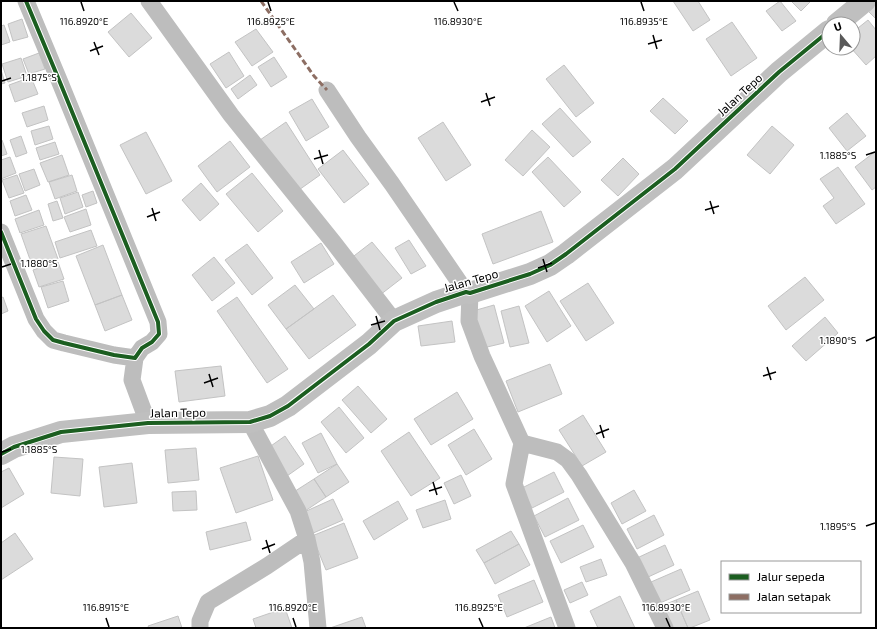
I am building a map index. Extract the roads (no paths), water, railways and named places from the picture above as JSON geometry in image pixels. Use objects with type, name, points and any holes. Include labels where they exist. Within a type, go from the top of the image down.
[{"type":"street","points":[[26,1],[158,322],[159,334],[152,342],[142,348],[135,358],[132,380],[148,424]]},
{"type":"street","points":[[149,1],[231,115],[394,321]]},
{"type":"street","points":[[847,16],[865,1]]},
{"type":"street","name":"Jalan Tepo","points":[[1,454],[14,447],[61,432],[148,424],[250,422],[270,416],[288,406],[369,344],[394,321],[436,302],[530,274],[550,265],[675,169],[779,72],[821,38]]},
{"type":"street","points":[[327,90],[358,137],[468,293],[469,321],[482,356],[522,443],[514,484],[567,628]]},
{"type":"street","points":[[1,232],[36,319],[44,331],[53,340],[114,355],[135,358]]},
{"type":"street","points":[[250,422],[298,511],[307,539],[312,562],[318,628]]},
{"type":"street","points":[[522,443],[557,452],[568,460],[579,475],[633,563],[666,628]]},
{"type":"street","points":[[200,628],[200,621],[208,602],[267,566],[307,539]]}]
